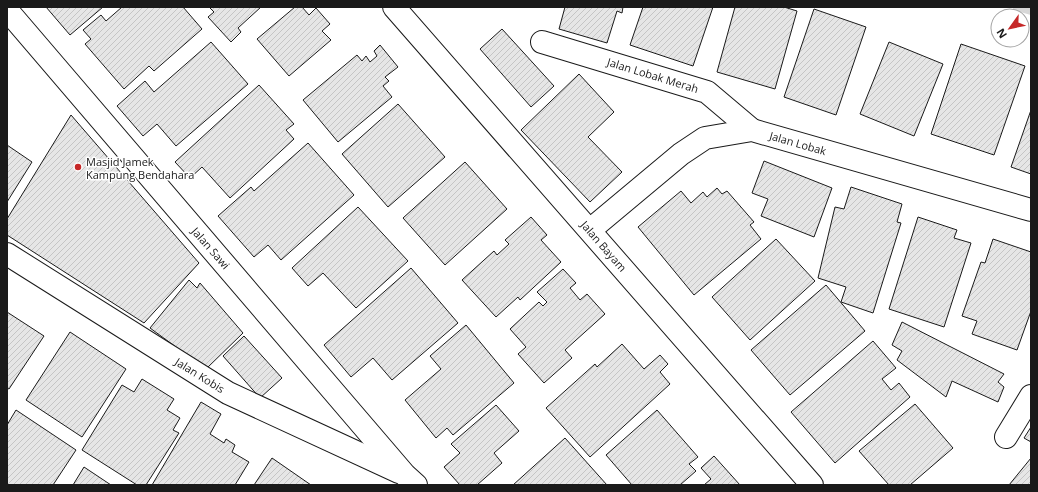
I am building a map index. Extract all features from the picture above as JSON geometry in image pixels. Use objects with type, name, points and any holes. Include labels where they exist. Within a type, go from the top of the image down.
[{"type":"street","name":"Jalan Bayam","points":[[394,7],[812,485]]},
{"type":"street","name":"Jalan Sawi","points":[[8,12],[410,480]]},
{"type":"street","name":"Jalan Lobak Merah","points":[[542,42],[707,92],[752,130]]},
{"type":"street","name":"Jalan Lobak","points":[[590,230],[681,154],[705,138],[752,130],[1031,210]]},
{"type":"street","name":"Jalan Kobis","points":[[7,254],[228,393],[410,480]]},
{"type":"street","points":[[1006,437],[1031,396]]},
{"type":"building","points":[[46,7],[103,7],[70,35]]},
{"type":"building","points":[[122,7],[183,7],[202,29],[154,71],[149,66],[124,89],[85,44],[91,39],[83,30],[101,15],[106,21]]},
{"type":"building","points":[[209,7],[261,7],[238,28],[241,32],[231,42],[208,17],[214,12]]},
{"type":"building","points":[[295,7],[302,7],[309,15],[316,8],[330,24],[322,31],[331,40],[289,76],[257,39]]},
{"type":"building","points":[[565,7],[623,7],[622,13],[617,11],[607,43],[559,29]]},
{"type":"building","points":[[643,7],[713,7],[693,66],[630,45]]},
{"type":"building","points":[[735,7],[784,7],[797,11],[775,89],[717,72]]},
{"type":"building","points":[[814,9],[866,27],[836,115],[784,97]]},
{"type":"building","points":[[502,29],[554,86],[531,107],[480,49]]},
{"type":"building","points":[[211,42],[248,84],[176,146],[157,124],[143,136],[117,106],[145,81],[154,92]]},
{"type":"building","points":[[889,42],[943,64],[914,136],[860,114]]},
{"type":"building","points":[[961,44],[1025,66],[994,155],[931,134]]},
{"type":"building","points":[[380,45],[398,67],[385,77],[389,81],[383,86],[392,97],[338,142],[303,100],[357,55],[362,61],[366,56],[370,62],[377,56],[374,51]]},
{"type":"building","points":[[579,74],[614,112],[588,137],[622,172],[590,202],[521,130]]},
{"type":"building","points":[[259,85],[294,124],[286,130],[294,139],[230,198],[202,167],[190,178],[175,162]]},
{"type":"building","points":[[398,104],[445,157],[388,207],[342,154]]},
{"type":"building","points":[[1031,110],[1031,174],[1011,167]]},
{"type":"building","name":"Masjid Jamek Kampung Bendahara","points":[[71,115],[199,263],[144,323],[7,235],[7,219]]},
{"type":"building","points":[[308,143],[354,195],[281,260],[268,245],[254,257],[218,216],[251,187],[254,191]]},
{"type":"building","points":[[7,145],[32,162],[7,202]]},
{"type":"building","points":[[764,161],[832,188],[814,237],[761,216],[768,199],[752,193]]},
{"type":"building","points":[[465,162],[507,209],[445,265],[403,218]]},
{"type":"building","points":[[851,187],[902,204],[897,222],[901,223],[873,313],[841,302],[846,287],[818,278],[835,207],[844,209]]},
{"type":"building","points":[[717,188],[722,194],[727,191],[754,222],[750,225],[761,239],[694,295],[638,227],[681,191],[691,203],[703,192],[707,197]]},
{"type":"building","points":[[358,207],[408,261],[356,308],[323,273],[308,286],[292,268]]},
{"type":"building","points":[[531,217],[547,235],[541,240],[561,262],[520,300],[518,297],[496,317],[462,280],[494,251],[497,255],[509,244],[505,240]]},
{"type":"building","points":[[918,217],[957,230],[954,238],[971,243],[944,327],[889,309]]},
{"type":"building","points":[[776,239],[815,281],[750,340],[712,297]]},
{"type":"building","points":[[993,239],[1031,252],[1031,311],[1017,350],[972,334],[977,321],[962,316],[981,262],[985,263]]},
{"type":"building","points":[[411,268],[458,323],[392,380],[373,358],[351,377],[324,345]]},
{"type":"building","points":[[563,269],[576,283],[570,288],[580,300],[587,294],[605,314],[565,350],[572,358],[544,383],[518,354],[526,347],[510,329],[539,302],[543,306],[547,302],[537,292]]},
{"type":"building","points":[[189,280],[197,288],[200,283],[243,333],[206,369],[150,328]]},
{"type":"building","points":[[826,285],[865,331],[790,395],[751,350]]},
{"type":"building","points":[[7,312],[44,336],[9,389],[7,388]]},
{"type":"building","points":[[902,322],[1004,374],[998,382],[1004,387],[998,402],[952,381],[946,397],[897,360],[902,351],[892,345]]},
{"type":"building","points":[[466,325],[514,383],[453,435],[447,428],[436,438],[405,400],[441,369],[430,356]]},
{"type":"building","points":[[70,332],[126,369],[82,437],[26,400]]},
{"type":"building","points":[[244,336],[282,378],[260,398],[223,356]]},
{"type":"building","points":[[873,341],[896,368],[882,379],[891,390],[899,383],[910,397],[835,463],[791,412]]},
{"type":"building","points":[[622,344],[644,369],[660,355],[668,364],[660,372],[670,384],[590,457],[546,408],[595,364],[597,367]]},
{"type":"building","points":[[142,379],[174,399],[167,410],[180,418],[173,430],[179,433],[146,485],[137,485],[82,450],[122,385],[134,392]]},
{"type":"building","points":[[201,402],[221,414],[210,434],[224,443],[226,439],[235,445],[232,452],[249,462],[235,485],[152,485]]},
{"type":"building","points":[[915,404],[953,448],[910,485],[889,485],[859,451]]},
{"type":"building","points":[[496,405],[519,431],[494,453],[502,463],[477,485],[460,485],[444,467],[460,453],[451,444]]},
{"type":"building","points":[[16,410],[76,450],[53,485],[7,485],[7,425]]},
{"type":"building","points":[[657,410],[698,457],[689,464],[696,471],[680,485],[632,485],[606,455]]},
{"type":"building","points":[[1031,427],[1031,442],[1024,438]]},
{"type":"building","points":[[565,438],[607,485],[513,485]]},
{"type":"building","points":[[714,456],[740,485],[704,485],[711,479],[701,468]]},
{"type":"building","points":[[272,458],[311,485],[254,485]]},
{"type":"building","points":[[1031,458],[1031,485],[1009,485]]},
{"type":"building","points":[[84,467],[111,485],[73,485]]},
{"type":"waterway","points":[[1017,7],[1031,11]]},
{"type":"place","name":"Masjid Jamek Kampung Bendahara","points":[[78,167]]}]
